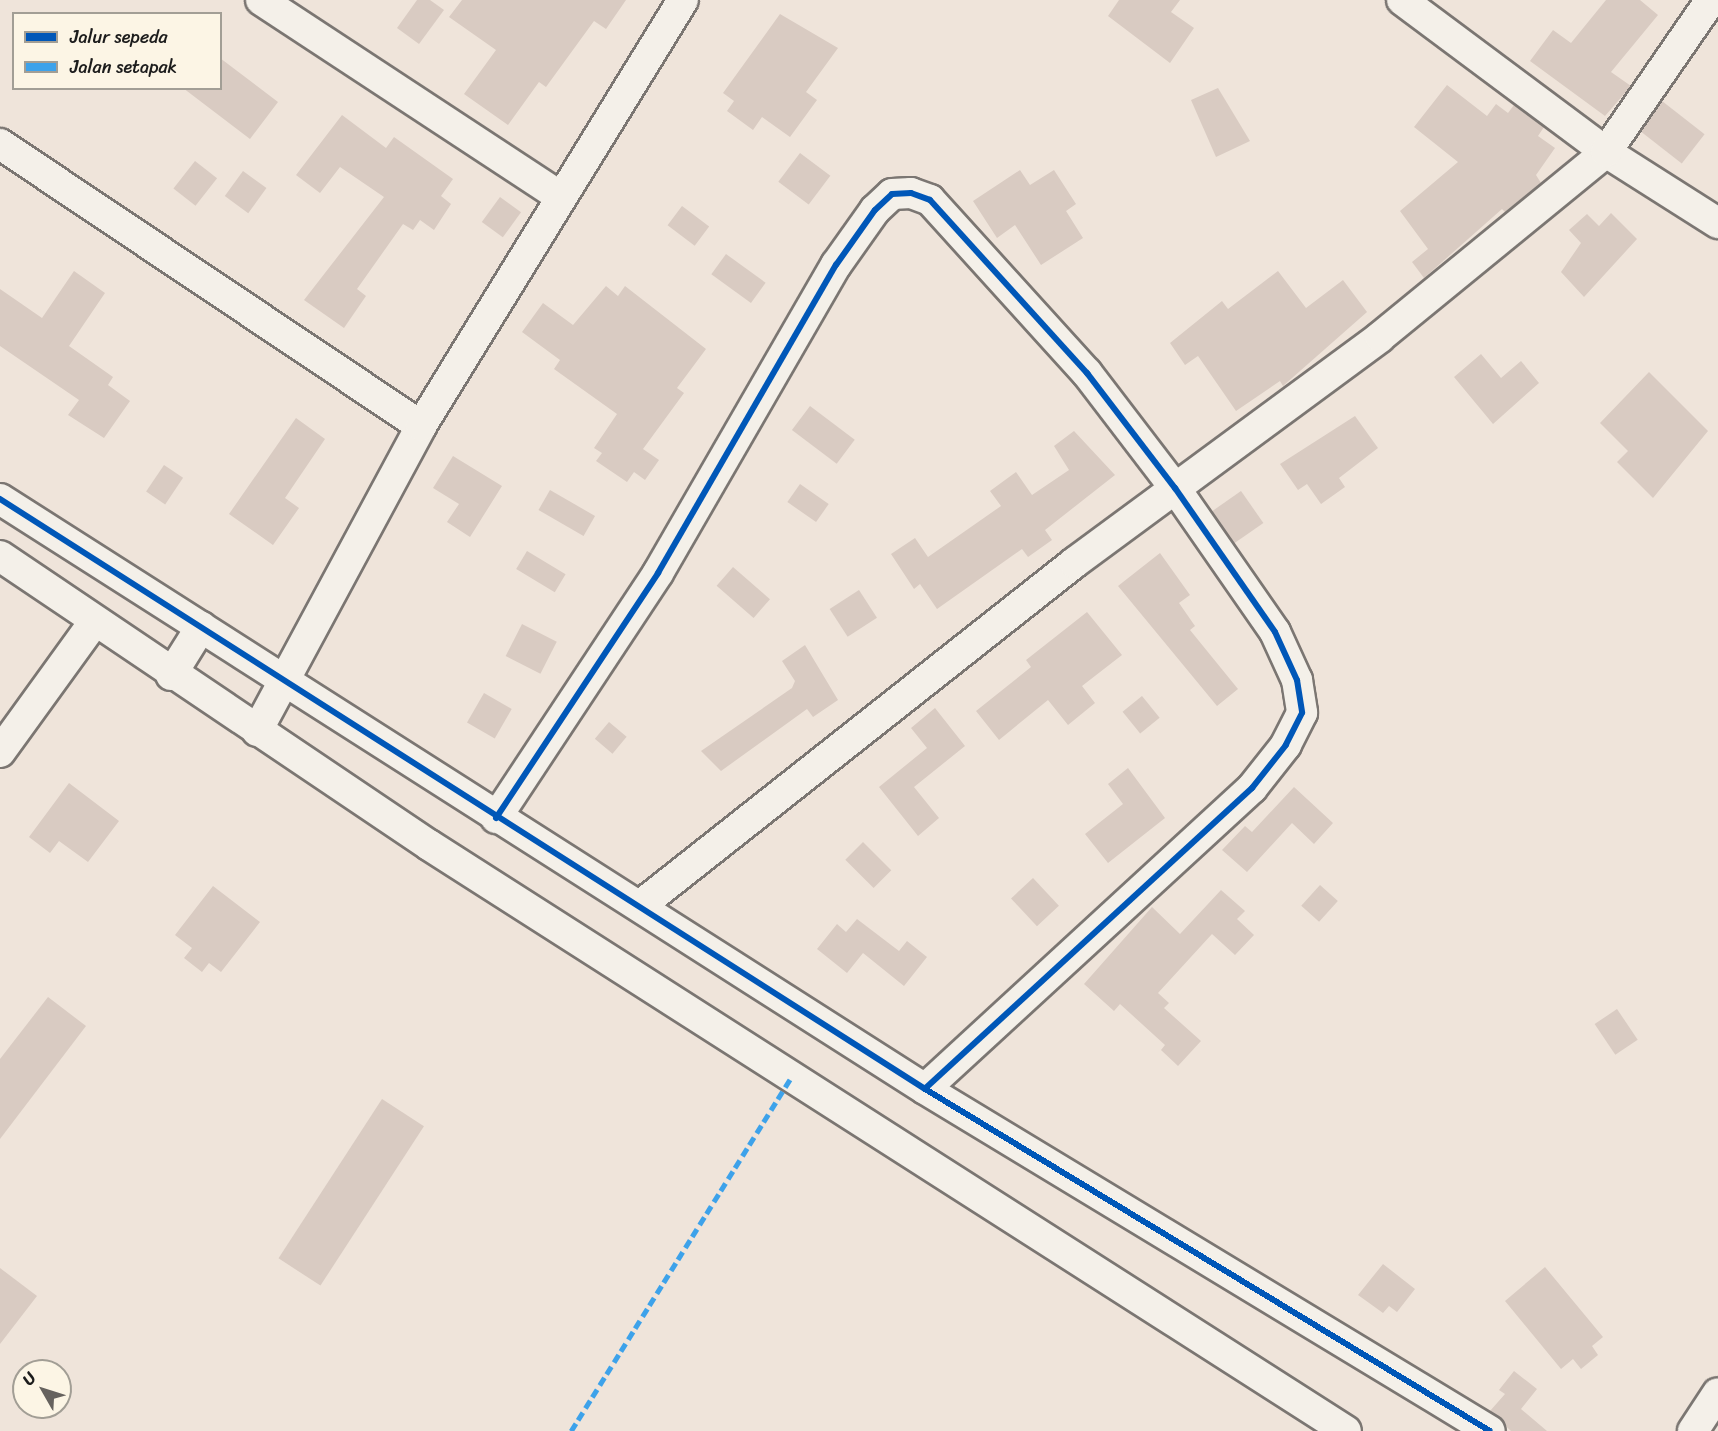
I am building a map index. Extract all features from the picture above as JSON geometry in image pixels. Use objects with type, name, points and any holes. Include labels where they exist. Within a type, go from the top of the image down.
[{"type":"street","points":[[261,0],[559,196]]},
{"type":"street","points":[[257,731],[421,426],[559,196],[683,0]]},
{"type":"street","points":[[1402,0],[1606,152],[1718,224]]},
{"type":"street","points":[[641,905],[1175,488],[1380,337],[1606,152],[1711,0]]},
{"type":"street","points":[[0,144],[421,426]]},
{"type":"street","points":[[496,818],[658,573],[837,266],[892,194],[911,193],[930,200],[1087,373],[1175,488],[1275,632],[1297,680],[1302,713],[1286,745],[1252,788],[925,1089]]},
{"type":"street","points":[[0,499],[201,627],[282,683],[496,818],[641,905],[925,1089],[1490,1431]]},
{"type":"street","points":[[0,556],[171,675],[257,731],[1346,1431]]},
{"type":"street","points":[[0,752],[94,622]]},
{"type":"street","points":[[171,675],[201,627]]},
{"type":"street","points":[[1693,1431],[1718,1393]]},
{"type":"building","points":[[417,0],[430,0],[444,10],[419,44],[397,28]]},
{"type":"building","points":[[462,0],[626,0],[606,29],[594,21],[546,87],[539,82],[508,125],[464,94],[496,50],[449,17]]},
{"type":"building","points":[[1119,0],[1180,0],[1171,12],[1194,28],[1170,63],[1108,16]]},
{"type":"building","points":[[1606,0],[1640,0],[1658,15],[1611,72],[1631,86],[1605,116],[1530,61],[1553,30],[1571,43]]},
{"type":"building","points":[[780,14],[838,48],[806,92],[817,100],[790,137],[762,117],[753,130],[727,111],[734,101],[723,93]]},
{"type":"building","points":[[222,60],[278,102],[250,139],[186,90],[222,90]]},
{"type":"building","points":[[1447,85],[1487,116],[1496,104],[1508,113],[1514,105],[1544,127],[1538,136],[1555,148],[1536,175],[1541,183],[1505,212],[1502,209],[1424,278],[1412,262],[1428,249],[1400,211],[1458,162],[1414,127]]},
{"type":"building","points":[[1218,88],[1250,141],[1216,157],[1191,100]]},
{"type":"building","points":[[1662,101],[1705,134],[1682,163],[1639,130]]},
{"type":"building","points":[[342,115],[386,148],[394,137],[453,179],[441,196],[451,204],[434,230],[420,220],[413,230],[403,224],[357,289],[366,296],[344,328],[304,300],[384,197],[340,167],[320,193],[296,175]]},
{"type":"building","points":[[800,153],[830,176],[809,205],[778,182]]},
{"type":"building","points":[[195,161],[217,178],[196,206],[173,189]]},
{"type":"building","points":[[1020,170],[1030,185],[1054,170],[1076,204],[1066,211],[1083,238],[1041,265],[1015,225],[997,238],[973,201]]},
{"type":"building","points":[[243,171],[266,188],[248,213],[225,196]]},
{"type":"building","points":[[500,197],[521,212],[503,237],[482,222]]},
{"type":"building","points":[[682,206],[709,226],[695,246],[668,225]]},
{"type":"building","points":[[1611,213],[1637,239],[1584,297],[1561,272],[1581,243],[1569,230],[1587,214],[1599,226]]},
{"type":"building","points":[[726,254],[766,283],[751,303],[711,274]]},
{"type":"building","points":[[74,271],[105,293],[69,346],[113,377],[108,385],[130,401],[104,438],[68,415],[79,400],[0,346],[0,289],[42,318]]},
{"type":"building","points":[[1278,271],[1306,308],[1343,280],[1367,312],[1283,386],[1280,381],[1236,411],[1198,356],[1185,365],[1170,343],[1222,301],[1228,309]]},
{"type":"building","points":[[606,286],[618,296],[625,286],[706,349],[677,388],[684,393],[643,449],[659,460],[645,480],[634,472],[627,482],[596,461],[602,453],[594,448],[617,414],[554,369],[560,360],[522,332],[543,303],[573,325]]},
{"type":"building","points":[[1481,354],[1501,378],[1521,361],[1539,383],[1493,424],[1454,377]]},
{"type":"building","points":[[1649,372],[1708,431],[1653,498],[1617,462],[1628,451],[1600,423]]},
{"type":"building","points":[[810,406],[855,440],[837,464],[792,430]]},
{"type":"building","points":[[1355,416],[1378,448],[1339,478],[1345,487],[1321,504],[1307,484],[1298,490],[1280,464]]},
{"type":"building","points":[[296,418],[325,439],[285,498],[299,508],[273,545],[229,514]]},
{"type":"building","points":[[1074,431],[1115,475],[1045,530],[1052,540],[1028,557],[1022,549],[937,609],[920,584],[914,589],[891,554],[915,538],[928,557],[1001,506],[990,491],[1016,472],[1032,495],[1069,470],[1054,446]]},
{"type":"building","points":[[453,456],[502,486],[470,537],[447,522],[459,504],[433,488]]},
{"type":"building","points":[[164,465],[183,478],[165,504],[146,492]]},
{"type":"building","points":[[800,484],[829,504],[816,522],[787,502]]},
{"type":"building","points":[[550,490],[595,516],[584,536],[538,510]]},
{"type":"building","points":[[1241,491],[1263,523],[1234,544],[1212,512]]},
{"type":"building","points":[[527,551],[566,574],[555,592],[516,569]]},
{"type":"building","points":[[1160,553],[1190,595],[1179,603],[1195,626],[1190,630],[1238,689],[1217,706],[1118,586]]},
{"type":"building","points":[[733,567],[770,599],[754,618],[717,586]]},
{"type":"building","points":[[859,590],[877,618],[848,637],[830,609]]},
{"type":"building","points":[[1087,612],[1122,655],[1082,686],[1095,703],[1068,725],[1048,700],[999,740],[976,711],[1031,667],[1026,660]]},
{"type":"building","points":[[522,624],[557,642],[540,674],[506,656]]},
{"type":"building","points":[[805,645],[838,700],[813,717],[807,709],[721,771],[701,751],[792,688],[795,681],[782,661]]},
{"type":"building","points":[[484,693],[512,709],[495,738],[467,722]]},
{"type":"building","points":[[1142,696],[1160,718],[1140,733],[1123,712]]},
{"type":"building","points":[[935,708],[965,746],[914,787],[939,818],[918,836],[879,787],[927,748],[911,728]]},
{"type":"building","points":[[609,722],[627,737],[612,754],[595,739]]},
{"type":"building","points":[[1128,768],[1165,818],[1108,863],[1085,834],[1123,804],[1108,784]]},
{"type":"building","points":[[69,783],[119,821],[88,862],[59,841],[50,853],[29,837]]},
{"type":"building","points":[[1294,787],[1333,823],[1314,844],[1292,823],[1247,872],[1222,850],[1245,826],[1252,832]]},
{"type":"building","points":[[863,842],[891,870],[874,888],[845,860]]},
{"type":"building","points":[[1033,878],[1059,906],[1037,926],[1011,898]]},
{"type":"building","points":[[1320,885],[1338,901],[1319,922],[1301,906]]},
{"type":"building","points":[[213,886],[260,922],[221,972],[209,963],[202,972],[184,958],[192,948],[175,935]]},
{"type":"building","points":[[1221,890],[1245,911],[1237,919],[1254,935],[1235,955],[1212,934],[1158,993],[1169,1003],[1164,1008],[1201,1041],[1178,1066],[1161,1050],[1165,1045],[1120,1004],[1114,1011],[1084,984],[1152,907],[1180,934]]},
{"type":"building","points":[[857,919],[899,951],[907,941],[927,957],[904,986],[863,953],[847,973],[817,949],[837,924],[846,932]]},
{"type":"building","points":[[48,997],[86,1026],[0,1139],[0,1059]]},
{"type":"building","points":[[1617,1009],[1638,1040],[1615,1055],[1595,1024]]},
{"type":"building","points":[[382,1099],[424,1126],[320,1286],[279,1258]]},
{"type":"building","points":[[1383,1264],[1415,1289],[1397,1312],[1389,1306],[1383,1313],[1358,1295]]},
{"type":"building","points":[[1545,1267],[1603,1337],[1592,1346],[1598,1355],[1581,1369],[1573,1359],[1561,1369],[1505,1301]]},
{"type":"building","points":[[0,1268],[37,1296],[0,1344]]},
{"type":"building","points":[[1514,1371],[1537,1389],[1521,1409],[1547,1431],[1511,1431],[1490,1411],[1505,1394],[1499,1390]]},
{"type":"marked path","points":[[571,1431],[791,1077]]},
{"type":"cycle path","points":[[496,818],[658,573],[836,265],[875,210],[892,194],[911,193],[930,200],[1087,373],[1175,488],[1275,632],[1297,680],[1302,713],[1286,745],[1252,788],[925,1089]]},
{"type":"cycle path","points":[[0,499],[925,1089],[1490,1431]]}]
